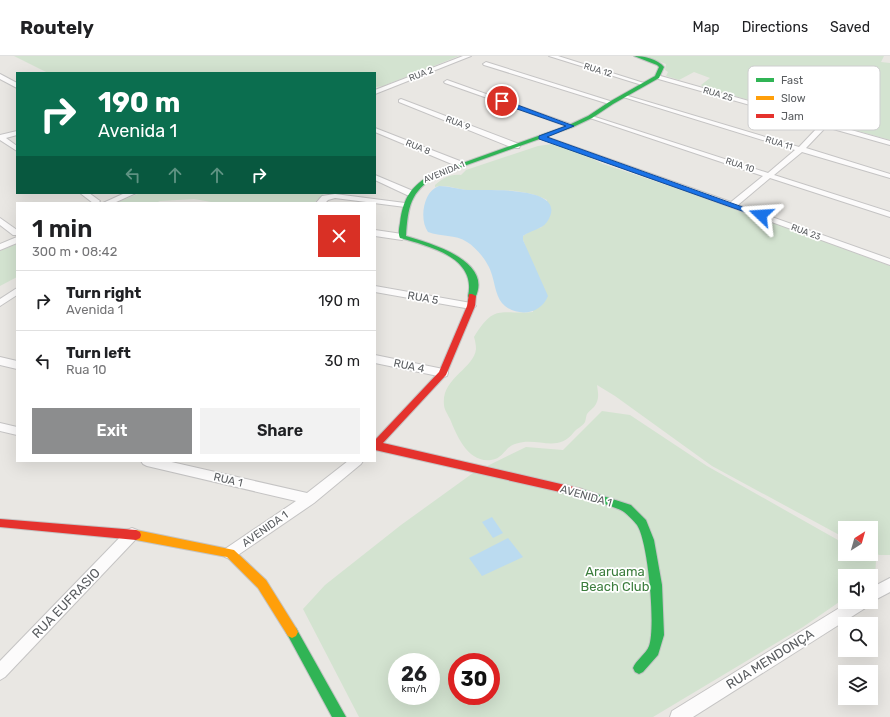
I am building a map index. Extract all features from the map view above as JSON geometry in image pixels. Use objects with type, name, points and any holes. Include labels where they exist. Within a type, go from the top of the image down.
[{"type":"street","name":"RUA 2","points":[[376,92],[468,56]]},
{"type":"street","name":"RUA 12","points":[[552,56],[644,84]]},
{"type":"street","points":[[636,56],[660,64],[662,67],[657,77]]},
{"type":"street","points":[[486,64],[610,103]]},
{"type":"street","points":[[0,76],[16,85]]},
{"type":"street","name":"AVENIDA 1","points":[[376,446],[443,373],[471,306],[474,284],[470,271],[458,258],[430,245],[402,237],[406,205],[410,193],[414,187],[425,179],[571,126],[590,117],[610,103],[657,77]]},
{"type":"street","name":"RUA 25","points":[[657,77],[748,103]]},
{"type":"street","points":[[447,82],[571,126]]},
{"type":"street","name":"RUA 11","points":[[623,96],[890,176]]},
{"type":"street","name":"RUA 9","points":[[401,101],[516,146]]},
{"type":"street","name":"RUA 10","points":[[590,117],[890,214]]},
{"type":"street","name":"RUA 8","points":[[376,130],[462,165]]},
{"type":"street","points":[[733,205],[801,149],[819,130]]},
{"type":"street","name":"RUA 25","points":[[842,130],[890,143]]},
{"type":"street","points":[[1,140],[16,133]]},
{"type":"street","name":"RUA 23","points":[[542,137],[890,262]]},
{"type":"street","points":[[1,140],[16,138]]},
{"type":"street","points":[[1,140],[16,148]]},
{"type":"street","points":[[376,177],[410,193]]},
{"type":"street","points":[[86,194],[96,201]]},
{"type":"street","points":[[110,202],[130,194]]},
{"type":"street","points":[[322,202],[329,197],[344,196],[406,205]]},
{"type":"street","points":[[0,221],[16,236]]},
{"type":"street","points":[[376,233],[402,237]]},
{"type":"street","points":[[0,247],[16,238]]},
{"type":"street","name":"RUA 5","points":[[376,289],[471,306]]},
{"type":"street","points":[[0,303],[16,292]]},
{"type":"street","name":"RUA 4","points":[[376,359],[443,373]]},
{"type":"street","points":[[0,361],[16,365]]},
{"type":"street","points":[[0,427],[16,431]]},
{"type":"street","name":"AVENIDA 1","points":[[376,446],[522,478],[589,495],[627,508],[642,522],[648,540],[656,585],[658,635],[654,651],[639,668]]},
{"type":"street","name":"RUA 1","points":[[151,462],[310,499]]},
{"type":"street","name":"AVENIDA 1","points":[[230,554],[310,499],[356,462]]},
{"type":"street","points":[[0,523],[132,534],[230,554],[262,584],[299,644],[339,717]]},
{"type":"street","name":"RUA EUFRASIO","points":[[0,672],[132,534]]},
{"type":"street","points":[[878,592],[890,584]]},
{"type":"street","name":"RUA MENDONÇA","points":[[678,717],[851,609]]},
{"type":"green space","points":[[14,56],[459,56],[383,86],[376,87],[376,72],[46,72]]},
{"type":"green space","points":[[643,56],[884,56],[881,62],[890,63],[890,140],[855,130],[880,130],[880,66],[748,66],[748,100],[703,87],[701,85],[710,78],[694,72],[679,80],[666,76],[668,72],[665,70],[666,64]]},
{"type":"green space","points":[[552,144],[575,150],[603,164],[712,200],[890,266],[890,555],[878,554],[878,521],[838,521],[838,534],[712,466],[615,396],[597,385],[598,396],[594,407],[587,414],[585,422],[568,439],[554,443],[523,442],[515,444],[498,458],[491,460],[483,460],[476,457],[464,447],[445,408],[444,396],[452,381],[474,356],[476,349],[474,337],[487,319],[493,315],[505,312],[533,312],[527,251],[523,236],[530,231],[542,227],[547,200],[518,191],[466,190],[447,186],[435,187],[435,185],[447,177],[461,175],[466,170],[538,146]]},
{"type":"green space","points":[[138,194],[324,194],[315,202],[211,202],[194,199],[158,202],[118,202]]},
{"type":"green space","points":[[16,244],[16,278],[0,286],[0,251]]},
{"type":"green space","name":"Araruama Beach Club","points":[[602,411],[630,415],[707,466],[838,540],[838,561],[876,561],[875,569],[838,569],[838,603],[803,627],[653,717],[359,717],[303,609],[325,585],[401,525],[473,473],[526,447],[563,450]]},
{"type":"water","points":[[439,186],[467,190],[522,192],[537,195],[547,201],[551,210],[545,225],[523,236],[523,240],[548,296],[540,307],[529,312],[517,312],[505,306],[498,295],[488,266],[475,248],[463,239],[428,232],[425,227],[423,213],[424,206],[429,194]]},
{"type":"water","points":[[492,517],[503,533],[493,538],[482,522]]},
{"type":"water","points":[[508,538],[523,557],[482,576],[469,558]]},
{"type":"traffic: fast","points":[[472,296],[474,284],[471,274],[465,265],[456,258],[435,247],[402,237],[406,208],[412,193],[424,181],[434,175],[571,126],[590,117],[611,103],[657,77],[662,67],[659,64],[636,56]]},
{"type":"traffic: fast","points":[[578,492],[627,508],[642,523],[648,540],[656,585],[658,635],[654,651],[639,668]]},
{"type":"traffic: fast","points":[[292,632],[339,717]]},
{"type":"traffic: slow","points":[[136,535],[230,553],[262,584],[292,632]]},
{"type":"traffic: jam","points":[[376,445],[443,373],[471,306],[472,296]]},
{"type":"traffic: jam","points":[[376,445],[578,492]]},
{"type":"traffic: jam","points":[[0,523],[136,535]]},
{"type":"route","points":[[502,101],[571,126],[542,137],[761,215]]}]
